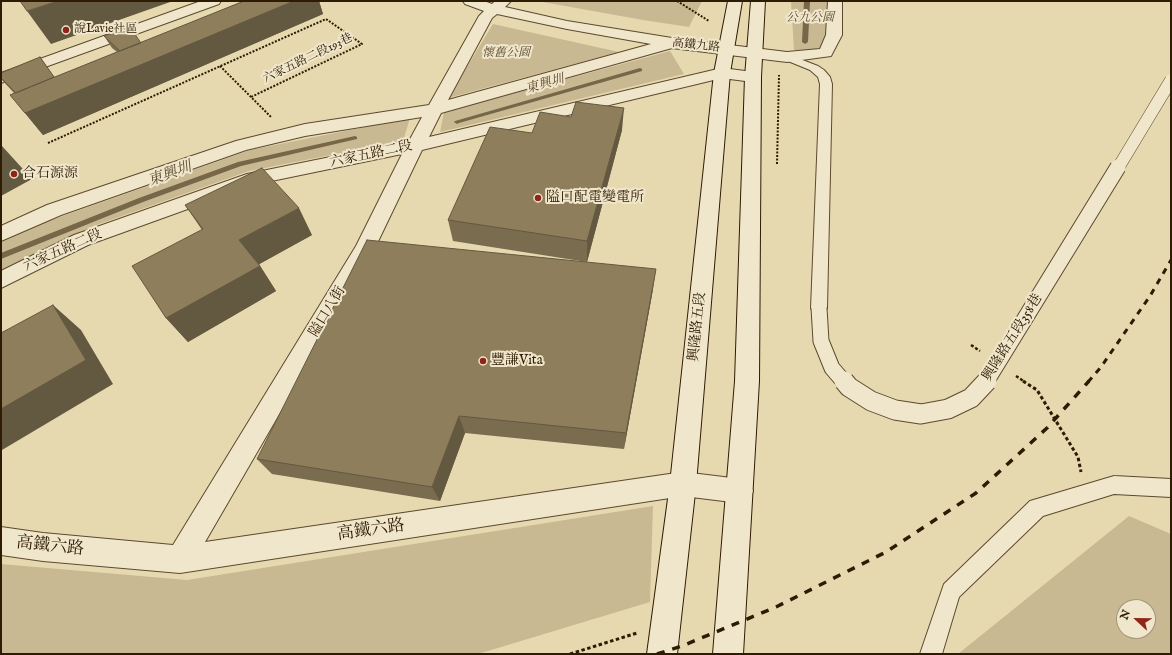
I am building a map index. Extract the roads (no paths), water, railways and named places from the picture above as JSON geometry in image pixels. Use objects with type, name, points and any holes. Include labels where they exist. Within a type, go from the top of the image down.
[{"type":"street","points":[[1,78],[214,1]]},
{"type":"street","name":"高鐵九路","points":[[470,1],[501,3],[666,34],[726,50]]},
{"type":"street","name":"興隆路五段","points":[[662,654],[683,484],[722,73],[734,1]]},
{"type":"street","points":[[728,654],[740,491],[746,381],[753,77],[758,1]]},
{"type":"street","points":[[726,50],[783,57],[826,53],[834,35],[835,1]]},
{"type":"street","name":"高鐵九路","points":[[501,3],[567,25],[672,43],[726,50]]},
{"type":"street","name":"隘口八街","points":[[180,559],[365,249],[433,110],[486,16],[501,3]]},
{"type":"street","points":[[1,234],[69,205],[242,145],[288,134],[433,110],[672,43]]},
{"type":"street","name":"六家五路二段","points":[[1,280],[81,240],[254,178],[415,146],[722,73],[753,77]]},
{"type":"street","name":"高鐵六路","points":[[1,541],[43,547],[180,559],[683,484],[740,491]]},
{"type":"lane","name":"興隆路五段358巷","points":[[783,57],[814,68],[824,77],[826,84],[819,308],[821,340],[832,368],[849,386],[870,401],[895,410],[921,414],[948,409],[971,398],[990,378],[1171,80]]},
{"type":"lane","points":[[931,654],[951,591],[1037,508],[1114,485],[1171,488]]},
{"type":"waterway","name":"東興圳","points":[[805,42],[807,1]]},
{"type":"waterway","name":"東興圳","points":[[457,122],[640,70]]},
{"type":"waterway","name":"東興圳","points":[[1,256],[141,200],[240,164],[355,138]]},
{"type":"railway","points":[[1088,382],[1101,367],[1150,296],[1171,260]]},
{"type":"railway","points":[[657,654],[682,646],[776,607],[886,552],[976,493],[1047,428],[1089,381]]},
{"type":"place","name":"說Lavie社區","points":[[66,30]]},
{"type":"place","name":"合石源源","points":[[14,174]]},
{"type":"place","name":"隘口配電變電所","points":[[538,198]]},
{"type":"place","name":"豐謙Vita","points":[[483,361]]},
{"type":"park label","name":"公九公園","points":[[810,19]]},
{"type":"park label","name":"懷舊公園","points":[[506,54]]}]
